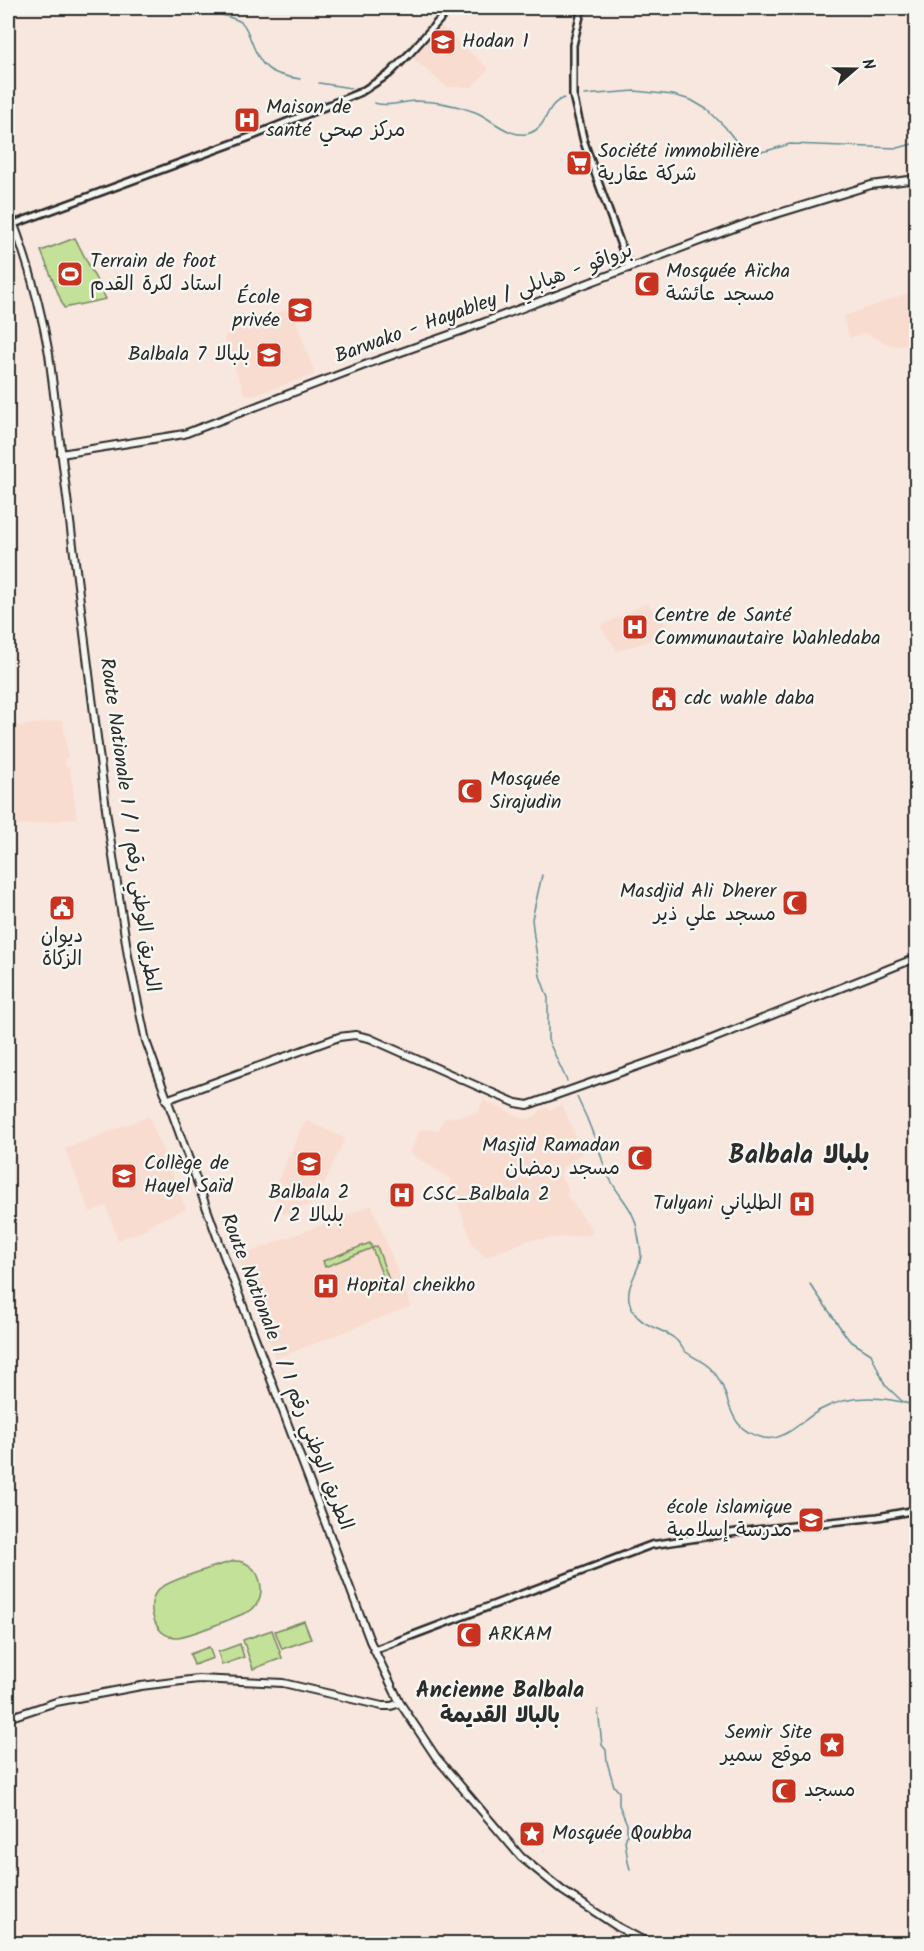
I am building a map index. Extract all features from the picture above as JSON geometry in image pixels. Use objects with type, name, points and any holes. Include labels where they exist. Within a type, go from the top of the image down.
[{"type":"main road","name":"Barwako - Hayabley / برواقو - هيابلي","points":[[61,454],[184,434],[784,211],[871,185],[916,179]]},
{"type":"main road","name":"Route Nationale 1 / الطريق الوطني رقم 1","points":[[8,208],[42,316],[51,372],[97,739],[128,956],[147,1041],[223,1253],[374,1650],[400,1703],[436,1757],[521,1857],[572,1897],[618,1927],[650,1944]]},
{"type":"main road","points":[[167,1100],[339,1037],[355,1035],[369,1038],[516,1103],[528,1105],[689,1048],[916,958]]},
{"type":"main road","points":[[8,1718],[56,1702],[141,1686],[198,1679],[271,1681],[308,1687],[382,1706],[400,1703]]},
{"type":"street","points":[[14,224],[250,137],[361,92],[389,74],[450,8]]},
{"type":"street","points":[[582,8],[573,45],[573,95],[584,142],[628,268]]},
{"type":"street","points":[[374,1650],[651,1545],[916,1510]]},
{"type":"shaded area","name":"Hodan 1","points":[[441,26],[489,69],[472,87],[446,87],[412,58]]},
{"type":"shaded area","points":[[916,290],[916,341],[901,346],[890,345],[864,333],[850,338],[842,317]]},
{"type":"shaded area","name":"Balbala 7 بلبالا","points":[[287,309],[293,312],[314,371],[313,375],[252,396],[244,393],[224,339],[228,332]]},
{"type":"shaded area","name":"Centre de Santé Communautaire Wahledaba","points":[[647,603],[670,628],[647,642],[617,651],[600,626]]},
{"type":"shaded area","points":[[63,720],[68,757],[64,759],[66,767],[70,768],[77,818],[17,826],[13,815],[11,727]]},
{"type":"shaded area","points":[[483,1100],[526,1120],[537,1115],[539,1111],[546,1108],[550,1110],[562,1104],[583,1153],[562,1168],[560,1176],[568,1188],[567,1196],[594,1231],[590,1235],[528,1240],[486,1257],[473,1246],[449,1178],[410,1153],[420,1129],[439,1130],[444,1118],[478,1113]]},
{"type":"shaded area","points":[[149,1116],[186,1209],[148,1225],[146,1230],[118,1240],[106,1206],[90,1212],[65,1149]]},
{"type":"shaded area","name":"Balbala 2 / بلبالا 2","points":[[307,1121],[345,1138],[316,1202],[283,1215],[273,1191],[303,1124]]},
{"type":"shaded area","name":"Hopital cheikho","points":[[372,1205],[411,1306],[275,1359],[237,1257]]},
{"type":"green space","points":[[75,238],[106,299],[64,308],[41,251]]},
{"type":"green space","points":[[370,1243],[372,1248],[325,1267],[323,1261]]},
{"type":"green space","points":[[377,1246],[390,1283],[386,1285],[372,1248]]},
{"type":"green space","points":[[234,1561],[250,1566],[260,1580],[260,1597],[250,1611],[183,1636],[169,1636],[161,1631],[155,1622],[152,1610],[153,1598],[157,1591],[181,1578]]},
{"type":"green space","points":[[304,1621],[311,1639],[282,1649],[275,1631]]},
{"type":"green space","points":[[272,1630],[282,1658],[253,1669],[243,1640]]},
{"type":"green space","points":[[240,1644],[244,1657],[222,1665],[218,1652]]},
{"type":"green space","points":[[209,1647],[213,1658],[194,1665],[190,1654]]},
{"type":"waterway","points":[[206,8],[241,22],[247,30],[258,57],[267,68],[273,72],[300,79]]},
{"type":"waterway","points":[[319,83],[351,88]]},
{"type":"waterway","points":[[584,95],[635,91],[673,95],[691,100],[708,110],[735,140],[747,151],[752,152],[766,151],[790,144],[898,148],[916,143]]},
{"type":"waterway","points":[[374,103],[423,101],[453,105],[475,112],[508,131],[523,134],[530,133],[541,126],[553,105],[564,98]]},
{"type":"waterway","points":[[542,875],[532,919],[534,937],[540,976],[548,998],[548,1040],[567,1081]]},
{"type":"waterway","points":[[577,1097],[607,1172],[629,1208],[637,1228],[641,1255],[630,1288],[630,1303],[633,1311],[642,1321],[674,1338],[686,1352],[712,1370],[719,1379],[735,1419],[741,1427],[764,1438],[772,1438],[786,1433],[820,1410],[844,1401],[880,1398],[916,1406]]},
{"type":"waterway","points":[[810,1284],[849,1340],[871,1354],[885,1385],[904,1403]]},
{"type":"waterway","points":[[598,1710],[602,1745],[606,1750],[614,1786],[619,1792],[619,1805],[627,1824],[625,1841],[630,1869]]},
{"type":"place","name":"Hodan 1","points":[[443,42]]},
{"type":"place","name":"Maison de santé مركز صحي","points":[[247,120]]},
{"type":"place","name":"Société immobilière شركة عقارية","points":[[579,163]]},
{"type":"place","name":"Terrain de foot استاد لكرة القدم","points":[[70,274]]},
{"type":"place","name":"Mosquée Aïcha مسجد عائشة","points":[[647,284]]},
{"type":"place","name":"École privée","points":[[300,310]]},
{"type":"place","name":"Balbala 7 بلبالا","points":[[269,355]]},
{"type":"place","name":"Centre de Santé Communautaire Wahledaba","points":[[635,627]]},
{"type":"place","name":"cdc wahle daba","points":[[664,699]]},
{"type":"place","name":"Mosquée Sirajudin","points":[[470,791]]},
{"type":"place","name":"Masdjid Ali Dherer مسجد علي ذير","points":[[795,903]]},
{"type":"place","name":"ديوان الزكاة","points":[[62,908]]},
{"type":"place","name":"Masjid Ramadan مسجد رمضان","points":[[640,1158]]},
{"type":"place","name":"Balbala 2 / بلبالا 2","points":[[309,1164]]},
{"type":"place","name":"Collège de Hayel Saïd","points":[[124,1176]]},
{"type":"place","name":"CSC_Balbala 2","points":[[402,1195]]},
{"type":"place","name":"Tulyani الطلياني","points":[[802,1204]]},
{"type":"place","name":"Hopital cheikho","points":[[326,1286]]},
{"type":"place","name":"école islamique مدرسة إسلامية","points":[[811,1520]]},
{"type":"place","name":"ARKAM","points":[[469,1635]]},
{"type":"place","name":"Semir Site موقع سمير","points":[[832,1745]]},
{"type":"place","name":"مسجد","points":[[784,1791]]},
{"type":"place","name":"Mosquée Qoubba","points":[[532,1834]]},
{"type":"district","name":"Balbala بلبالا","points":[[799,1156]]},
{"type":"district","name":"Ancienne Balbala بالبالا القديمة","points":[[500,1704]]}]
